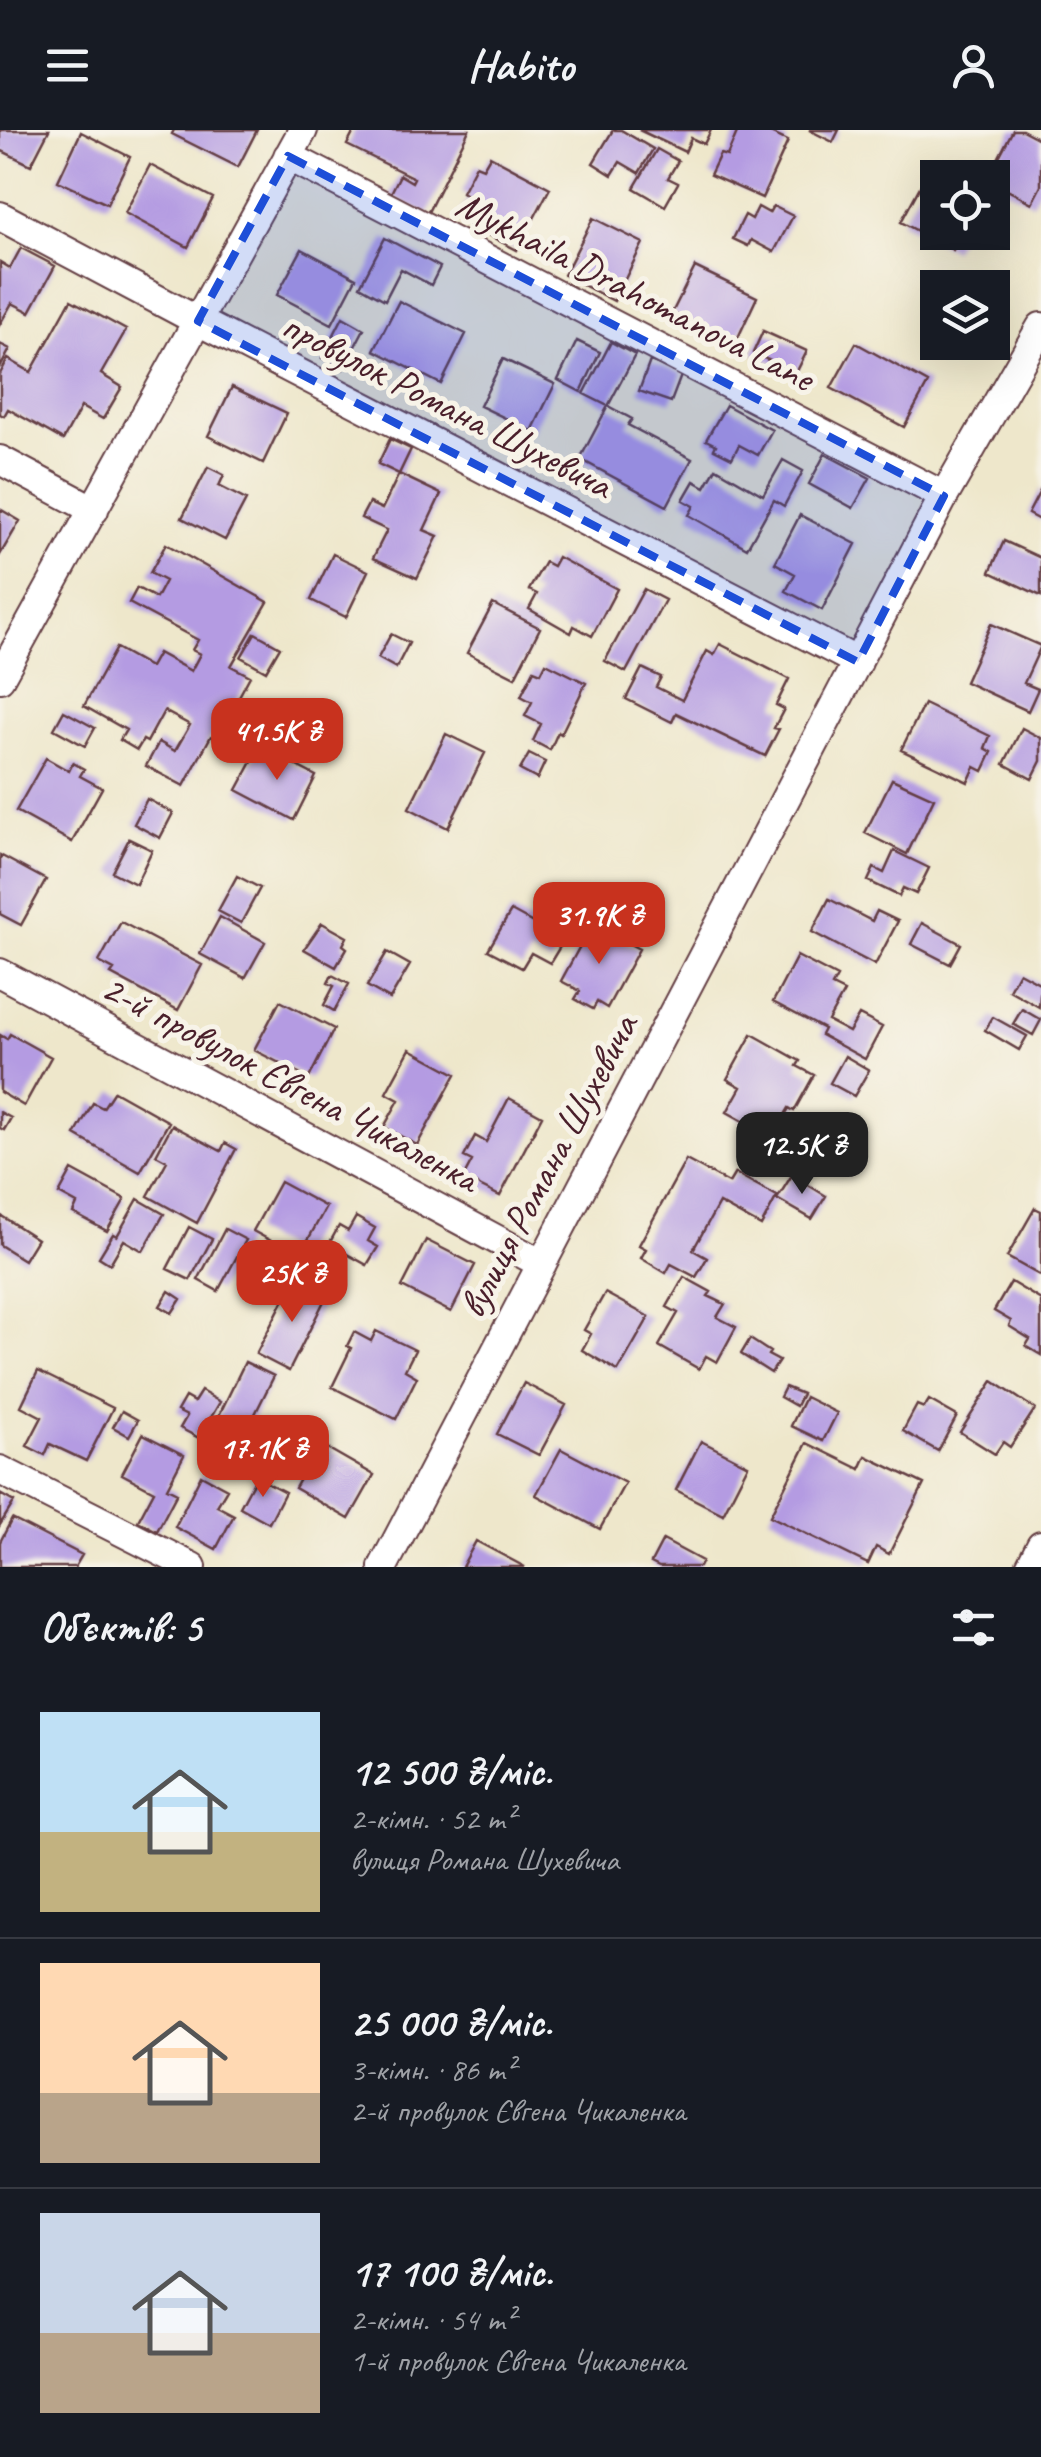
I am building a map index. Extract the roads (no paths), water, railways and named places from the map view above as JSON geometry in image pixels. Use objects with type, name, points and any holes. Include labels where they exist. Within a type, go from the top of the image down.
[{"type":"street","points":[[0,678],[303,130]]},
{"type":"street","name":"Mykhaila Drahomanova Lane","points":[[288,156],[944,496]]},
{"type":"street","name":"провулок Романа Шухевича","points":[[0,216],[858,662]]},
{"type":"street","name":"вулиця Романа Шухевича","points":[[383,1567],[944,496],[1041,327]]},
{"type":"street","points":[[0,460],[94,510]]},
{"type":"street","name":"2-й провулок Євгена Чикаленка","points":[[0,973],[542,1264]]},
{"type":"street","points":[[0,1470],[192,1567]]},
{"type":"street","points":[[1030,1567],[1041,1545]]}]
